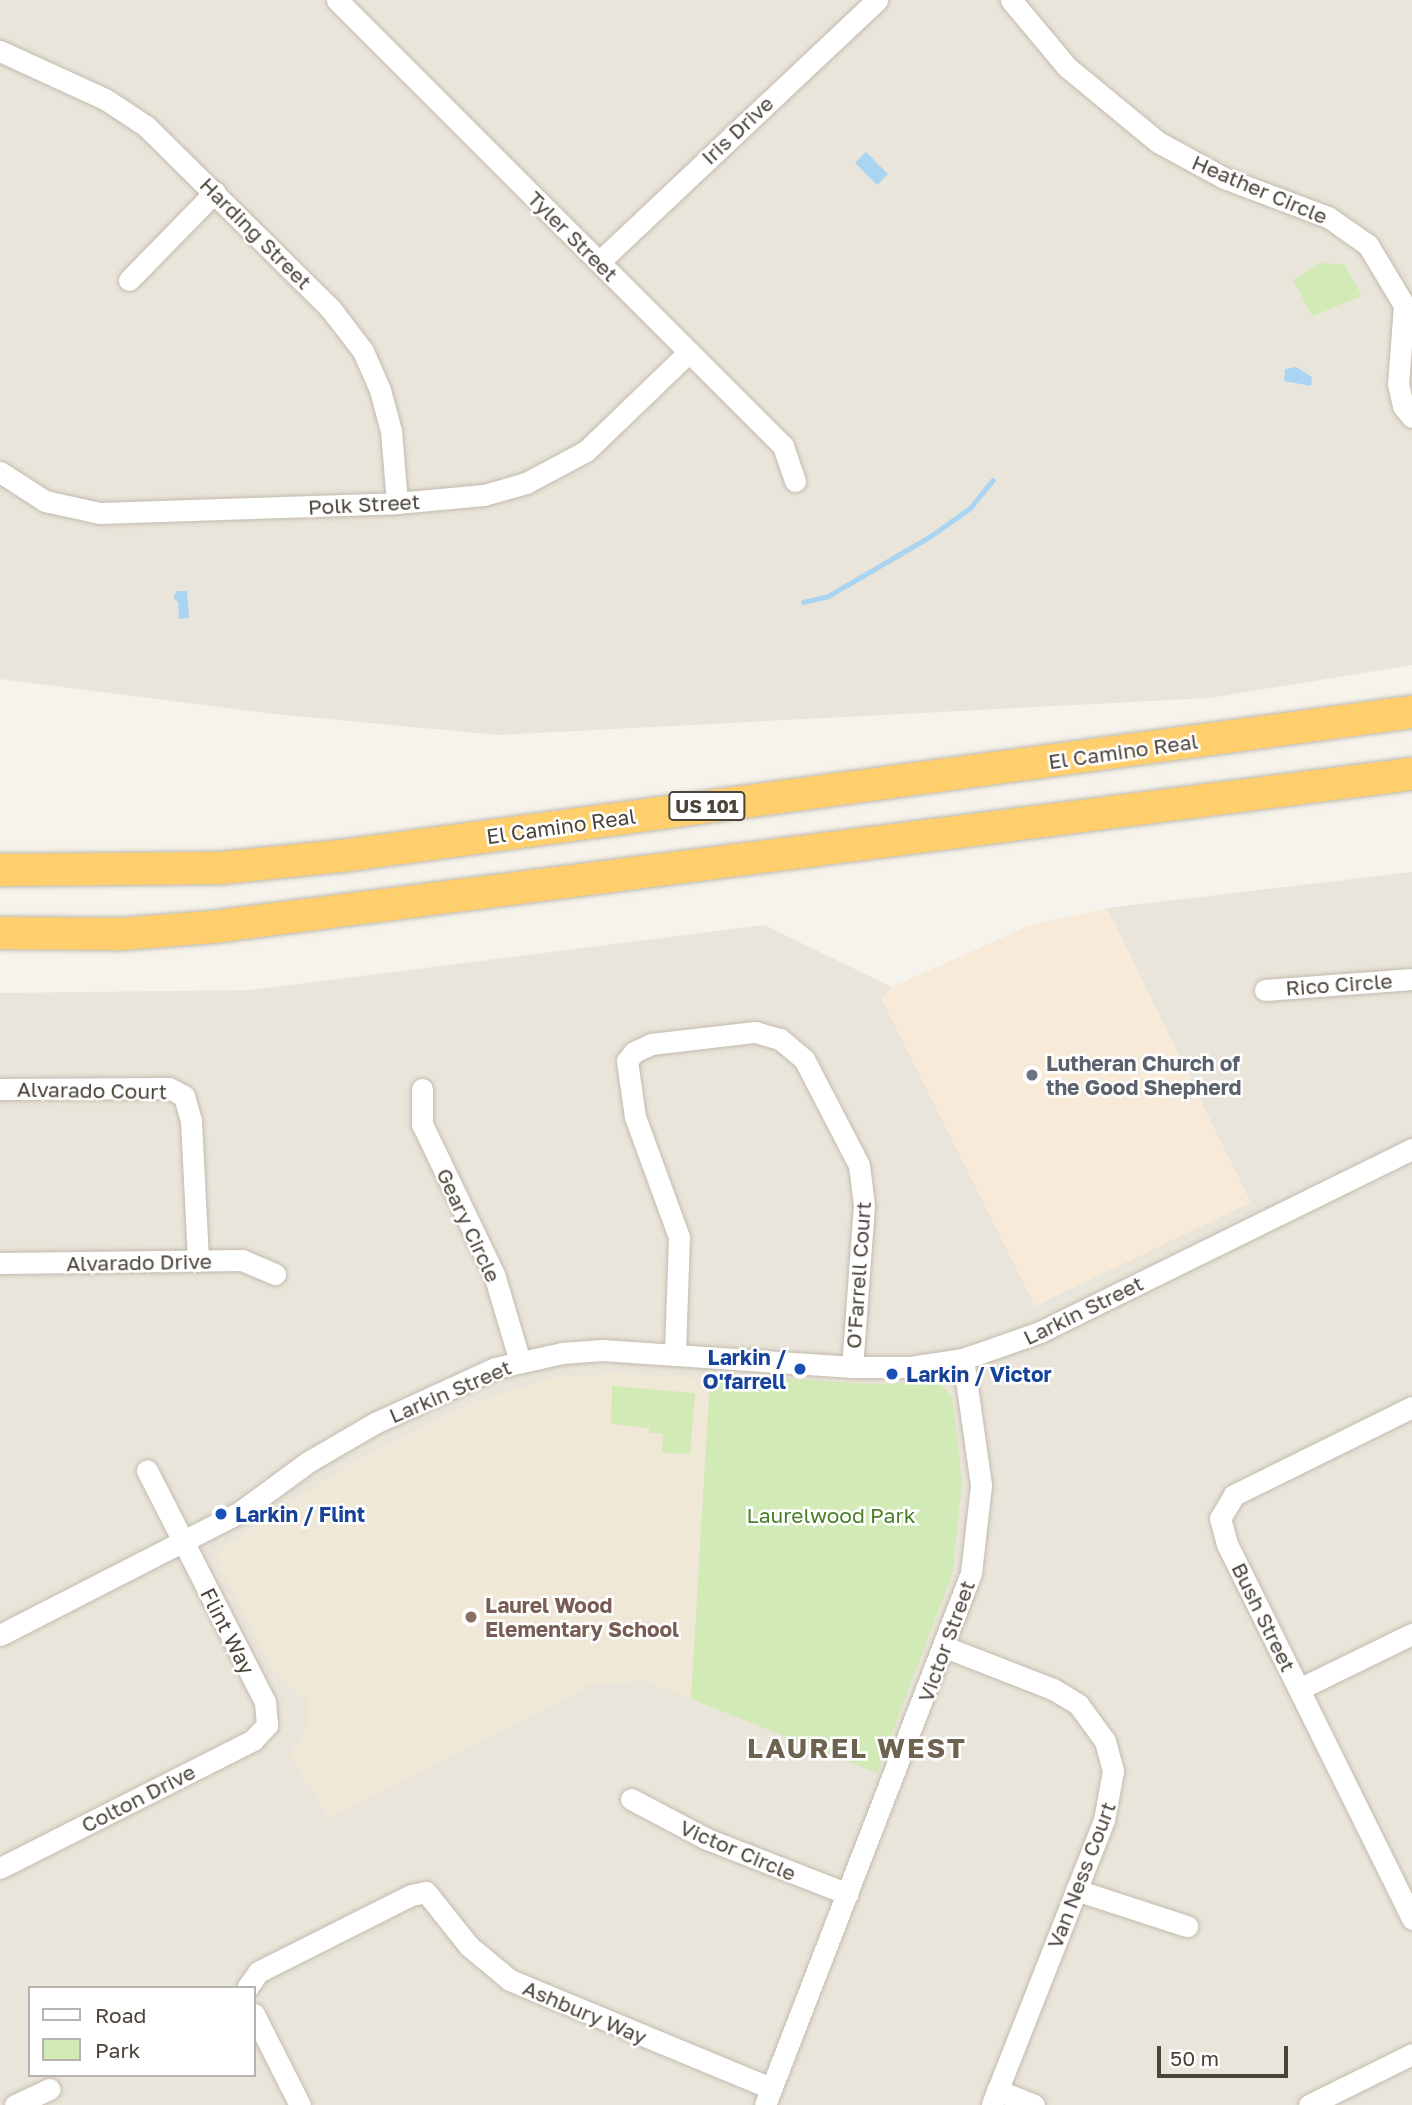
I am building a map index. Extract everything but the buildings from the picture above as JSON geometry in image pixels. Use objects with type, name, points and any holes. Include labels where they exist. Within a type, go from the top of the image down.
[{"type":"highway","name":"El Camino Real","points":[[0,870],[219,868],[341,856],[1412,712]]},
{"type":"highway","points":[[0,933],[121,934],[212,927],[1412,775]]},
{"type":"street","name":"Tyler Street","points":[[337,0],[783,446],[794,481]]},
{"type":"street","name":"Iris Drive","points":[[599,262],[877,0]]},
{"type":"street","name":"Heather Circle","points":[[1011,0],[1067,66],[1158,142],[1201,167],[1328,216],[1357,234],[1376,255],[1408,309],[1398,384],[1403,406],[1412,417]]},
{"type":"street","name":"Harding Street","points":[[0,51],[118,107],[159,137],[331,308],[363,351],[389,418],[397,503]]},
{"type":"street","points":[[129,280],[215,191]]},
{"type":"street","name":"Polk Street","points":[[0,472],[34,497],[83,512],[397,503],[484,495],[547,474],[602,438],[689,352]]},
{"type":"street","name":"Rico Circle","points":[[1265,990],[1412,979]]},
{"type":"street","name":"O'Farrell Court","points":[[675,1352],[679,1237],[635,1117],[627,1061],[634,1052],[651,1044],[755,1032],[780,1039],[804,1059],[859,1165],[864,1205],[852,1367]]},
{"type":"street","name":"Alvarado Court","points":[[0,1089],[169,1088],[184,1097],[191,1121],[198,1261]]},
{"type":"street","name":"Geary Circle","points":[[422,1089],[422,1124],[494,1274],[520,1362]]},
{"type":"street","name":"Larkin Street","points":[[0,1635],[240,1512],[309,1462],[375,1423],[471,1377],[520,1362],[582,1351],[675,1352],[852,1367],[910,1367],[963,1359],[1041,1332],[1412,1149]]},
{"type":"street","name":"Alvarado Drive","points":[[0,1263],[251,1261],[275,1274]]},
{"type":"street","name":"Victor Street","points":[[768,2096],[945,1647],[971,1573],[980,1506],[978,1442],[963,1359]]},
{"type":"street","name":"Bush Street","points":[[1412,1407],[1234,1495],[1221,1512],[1223,1535],[1412,1919]]},
{"type":"street","name":"Flint Way","points":[[147,1470],[265,1702],[269,1720]]},
{"type":"street","points":[[1299,1689],[1412,1634]]},
{"type":"street","name":"Van Ness Court","points":[[945,1647],[1067,1696],[1089,1716],[1105,1741],[1113,1786],[1076,1890],[994,2098]]},
{"type":"street","name":"Colton Drive","points":[[0,1868],[253,1740],[269,1720]]},
{"type":"street","name":"Victor Circle","points":[[631,1799],[708,1839],[848,1894]]},
{"type":"street","points":[[1076,1890],[1188,1926]]},
{"type":"street","name":"Ashbury Way","points":[[248,1986],[258,1972],[411,1895],[426,1892],[469,1946],[510,1980],[768,2096]]},
{"type":"street","points":[[256,2018],[300,2105]]},
{"type":"street","points":[[1309,2105],[1412,2054]]},
{"type":"street","points":[[15,2105],[48,2089]]},
{"type":"street","points":[[994,2098],[1034,2105]]},
{"type":"shaded area","points":[[0,0],[1412,0],[1412,665],[1210,698],[498,735],[274,714],[0,679]]},
{"type":"shaded area","points":[[1412,872],[1412,2105],[0,2105],[0,993],[251,990],[764,925],[892,987],[882,1000],[1035,1306],[1250,1202],[1107,908]]},
{"type":"shaded area","points":[[1107,908],[1250,1203],[1035,1306],[882,1000],[892,987],[1028,926]]},
{"type":"shaded area","name":"Laurel Wood Elementary School","points":[[617,1373],[710,1379],[691,1699],[646,1681],[583,1684],[584,1689],[329,1819],[290,1753],[306,1732],[308,1701],[273,1670],[218,1563],[218,1551],[346,1467],[471,1403],[552,1378]]},
{"type":"green space","points":[[1319,263],[1344,264],[1362,296],[1312,316],[1293,280]]},
{"type":"green space","name":"Laurelwood Park","points":[[763,1377],[867,1384],[938,1382],[952,1396],[962,1482],[953,1571],[877,1773],[691,1699],[710,1379]]},
{"type":"green space","points":[[612,1386],[695,1393],[690,1454],[662,1453],[663,1434],[649,1433],[649,1428],[611,1424]]},
{"type":"water","points":[[866,152],[888,174],[877,185],[855,163]]},
{"type":"water","points":[[1296,367],[1312,377],[1311,386],[1284,381],[1285,369]]},
{"type":"water","points":[[177,591],[187,591],[189,618],[179,619],[178,602],[173,598]]},
{"type":"waterway","points":[[803,602],[828,596],[929,537],[970,508],[993,480]]},
{"type":"place","name":"Lutheran Church of the Good Shepherd","points":[[1032,1075]]},
{"type":"place","name":"Larkin / O'farrell","points":[[800,1369]]},
{"type":"place","name":"Larkin / Victor","points":[[892,1374]]},
{"type":"place","name":"Larkin / Flint","points":[[221,1514]]},
{"type":"place","name":"Laurel Wood Elementary School","points":[[471,1617]]},
{"type":"district","name":"LAUREL WEST","points":[[857,1748]]}]
